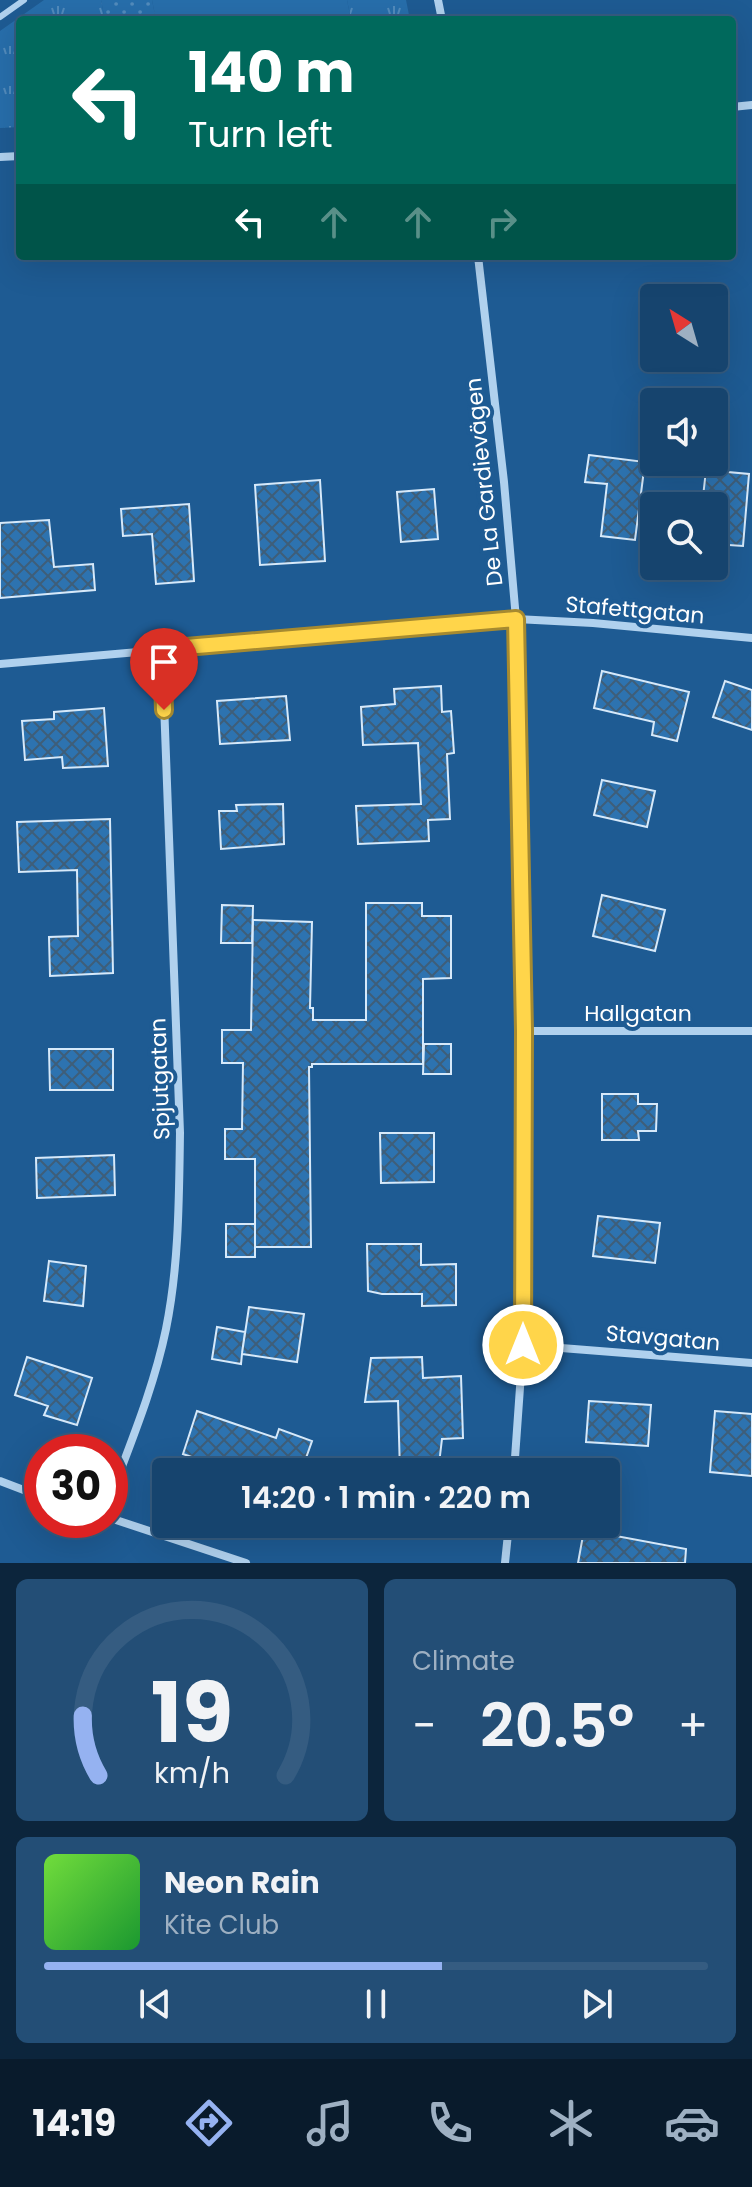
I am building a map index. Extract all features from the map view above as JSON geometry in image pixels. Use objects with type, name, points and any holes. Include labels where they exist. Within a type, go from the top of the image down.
[{"type":"street","name":"De La Gardievägen","points":[[478,260],[516,619],[524,1031],[523,1345],[515,1458]]},
{"type":"street","name":"Stafettgatan","points":[[0,664],[516,619],[752,638]]},
{"type":"street","name":"Spjutgatan","points":[[128,1451],[149,1397],[166,1328],[175,1267],[179,1206],[180,1133],[162,649]]},
{"type":"street","name":"Hallgatan","points":[[524,1031],[752,1031]]},
{"type":"street","name":"Stavgatan","points":[[523,1345],[752,1363]]},
{"type":"street","points":[[0,1481],[24,1490]]},
{"type":"street","points":[[128,1524],[246,1563]]},
{"type":"street","points":[[505,1563],[508,1538]]},
{"type":"lane","points":[[0,17],[24,0]]},
{"type":"green space","points":[[44,0],[101,0],[104,16],[21,16]]},
{"type":"green space","points":[[101,0],[152,0],[155,16],[104,16]]},
{"type":"green space","points":[[152,0],[347,0],[350,16],[155,16]]},
{"type":"green space","points":[[347,0],[406,0],[409,16],[350,16]]},
{"type":"green space","points":[[16,20],[16,127],[0,128],[0,31]]},
{"type":"building","points":[[589,455],[640,461],[640,476],[643,476],[635,540],[601,536],[607,484],[585,482]]},
{"type":"building","points":[[728,472],[749,474],[743,546],[728,545],[728,492],[704,492],[705,476],[728,476]]},
{"type":"building","points":[[320,480],[325,561],[260,565],[255,485]]},
{"type":"building","points":[[434,489],[438,539],[401,542],[397,492]]},
{"type":"building","points":[[189,504],[194,581],[156,584],[152,534],[123,536],[121,509]]},
{"type":"building","points":[[49,520],[54,567],[93,564],[95,590],[0,598],[0,523]]},
{"type":"building","points":[[602,671],[689,692],[677,741],[652,735],[654,722],[594,708]]},
{"type":"building","points":[[725,681],[752,690],[752,730],[713,717]]},
{"type":"building","points":[[441,686],[442,712],[451,711],[454,753],[447,754],[450,819],[428,820],[429,841],[358,844],[356,806],[421,804],[418,743],[363,745],[361,707],[395,704],[394,689]]},
{"type":"building","points":[[286,696],[290,740],[220,744],[217,701]]},
{"type":"building","points":[[104,708],[108,766],[63,768],[62,757],[25,760],[22,721],[54,719],[54,712]]},
{"type":"building","points":[[602,780],[655,791],[647,827],[594,815]]},
{"type":"building","points":[[283,804],[284,844],[221,849],[219,811],[237,811],[236,805]]},
{"type":"building","points":[[110,819],[113,973],[50,976],[49,937],[78,936],[77,870],[19,872],[17,822]]},
{"type":"building","points":[[602,895],[665,910],[655,951],[593,936]]},
{"type":"building","points":[[366,903],[422,903],[422,916],[451,916],[451,978],[423,979],[423,1064],[312,1064],[309,1067],[311,1247],[255,1247],[255,1159],[225,1159],[225,1129],[242,1129],[243,1063],[222,1063],[222,1030],[251,1030],[253,920],[312,922],[310,1008],[313,1008],[313,1020],[366,1020]]},
{"type":"building","points":[[222,905],[253,906],[252,943],[221,943]]},
{"type":"building","points":[[424,1044],[451,1044],[451,1074],[423,1074]]},
{"type":"building","points":[[49,1049],[113,1049],[113,1090],[50,1090]]},
{"type":"building","points":[[602,1094],[638,1094],[638,1104],[657,1104],[656,1131],[638,1131],[639,1140],[602,1140]]},
{"type":"building","points":[[380,1133],[434,1133],[434,1182],[381,1183]]},
{"type":"building","points":[[114,1155],[115,1195],[37,1198],[36,1158]]},
{"type":"building","points":[[598,1216],[660,1223],[655,1263],[593,1256]]},
{"type":"building","points":[[226,1224],[255,1224],[255,1257],[226,1257]]},
{"type":"building","points":[[367,1244],[421,1244],[421,1265],[456,1264],[456,1305],[422,1306],[422,1294],[368,1291]]},
{"type":"building","points":[[49,1261],[86,1266],[83,1306],[44,1301]]},
{"type":"building","points":[[249,1307],[304,1314],[297,1362],[242,1354],[241,1364],[212,1359],[217,1327],[245,1332],[242,1353]]},
{"type":"building","points":[[27,1357],[92,1378],[77,1425],[44,1415],[48,1406],[15,1395]]},
{"type":"building","points":[[422,1357],[423,1378],[461,1376],[463,1438],[442,1439],[440,1458],[400,1458],[398,1401],[365,1402],[371,1358]]},
{"type":"building","points":[[589,1401],[651,1405],[648,1446],[586,1442]]},
{"type":"building","points":[[197,1411],[276,1438],[279,1429],[312,1441],[306,1458],[195,1458],[183,1454]]},
{"type":"building","points":[[715,1411],[752,1414],[752,1476],[710,1472]]},
{"type":"building","points":[[620,1537],[686,1549],[685,1563],[578,1563],[583,1538]]},
{"type":"route","points":[[164,710],[162,649],[516,619],[524,1031],[523,1345]]}]
